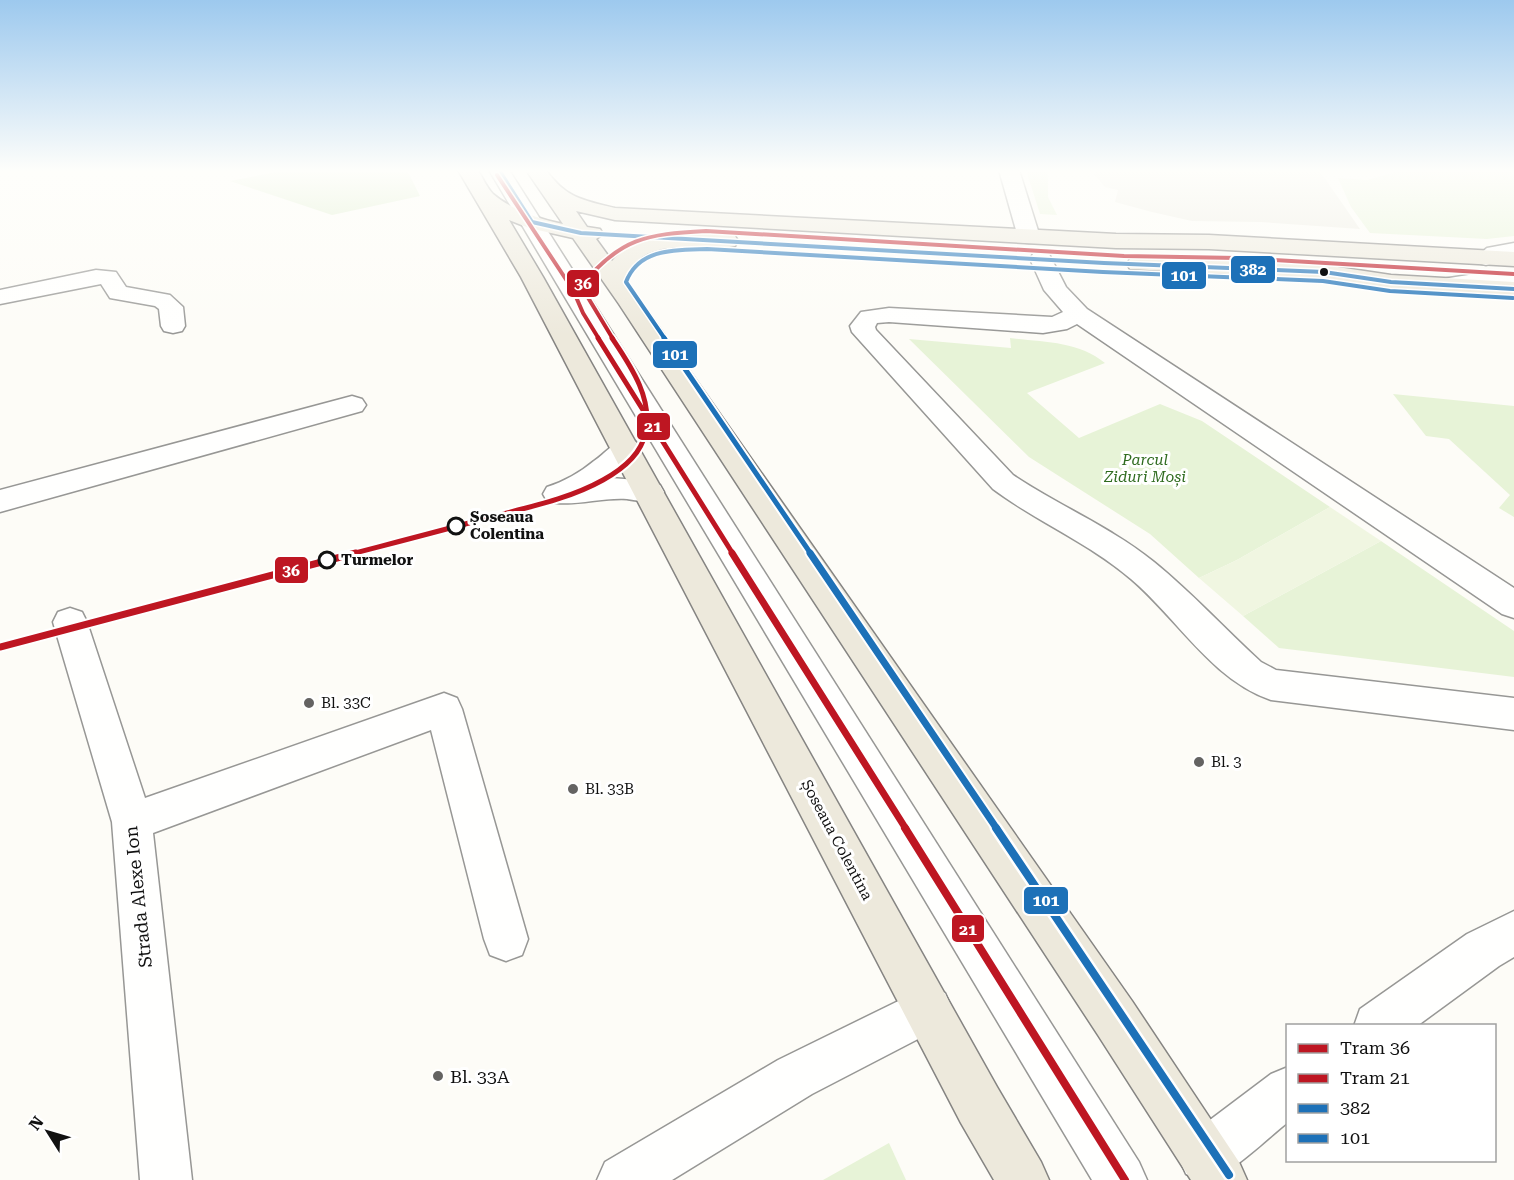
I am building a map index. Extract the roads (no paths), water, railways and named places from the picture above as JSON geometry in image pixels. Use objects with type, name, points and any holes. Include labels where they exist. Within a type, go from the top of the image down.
[{"type":"main road","name":"Șoseaua Colentina","points":[[501,225],[532,277],[979,1105],[1023,1180]]},
{"type":"main road","points":[[543,225],[558,230],[690,240],[1324,272],[1391,282],[1514,289]]},
{"type":"main road","points":[[557,225],[558,230],[616,284],[1108,1008],[1213,1168]]},
{"type":"main road","points":[[532,277],[537,253],[558,230],[576,225]]},
{"type":"main road","points":[[814,225],[1029,237],[1209,242],[1514,260]]},
{"type":"main road","points":[[616,284],[620,266],[631,254],[651,246],[690,240]]},
{"type":"street","points":[[553,225],[1120,1180]]},
{"type":"street","points":[[1025,225],[1029,237]]},
{"type":"street","points":[[1486,258],[1495,253],[1514,249]]},
{"type":"street","points":[[1041,259],[1056,290],[1078,314],[1514,605]]},
{"type":"street","points":[[0,297],[96,277],[108,277],[118,293],[162,300],[171,307],[173,327]]},
{"type":"street","points":[[1444,285],[1488,279],[1514,280]]},
{"type":"street","points":[[1078,314],[1058,324],[1042,326],[889,315],[870,317],[862,326],[864,332],[1004,482],[1024,497],[1089,533],[1142,570],[1248,673],[1271,685],[1514,714]]},
{"type":"street","points":[[0,501],[352,405]]},
{"type":"street","points":[[626,449],[588,480],[558,494],[613,487],[649,492]]},
{"type":"street","name":"Strada Alexe Ion","points":[[70,622],[132,822],[166,1180]]},
{"type":"street","points":[[132,822],[444,709],[506,939]]},
{"type":"street","points":[[1380,1024],[1483,950],[1514,933]]},
{"type":"street","points":[[624,1180],[795,1077],[929,1009]]},
{"type":"street","points":[[1213,1168],[1286,1092]]},
{"type":"tram line","name":"21","points":[[530,225],[573,290],[583,313],[633,394],[1125,1180]]},
{"type":"tram line","name":"36","points":[[0,647],[541,504],[584,489],[623,467],[637,453],[645,435],[647,414],[635,375],[581,286],[595,269],[621,247],[650,236],[706,231],[1124,256],[1238,258],[1514,274]]},
{"type":"place","name":"Șoseaua Colentina","points":[[456,526]]},
{"type":"place","name":"Turmelor","points":[[327,560]]},
{"type":"place","name":"Bl. 33C","points":[[309,703]]},
{"type":"place","name":"Bl. 3","points":[[1199,762]]},
{"type":"place","name":"Bl. 33B","points":[[573,789]]},
{"type":"place","name":"Bl. 33A","points":[[438,1076]]},
{"type":"park label","name":"Parcul Ziduri Moși","points":[[1145,468]]}]
